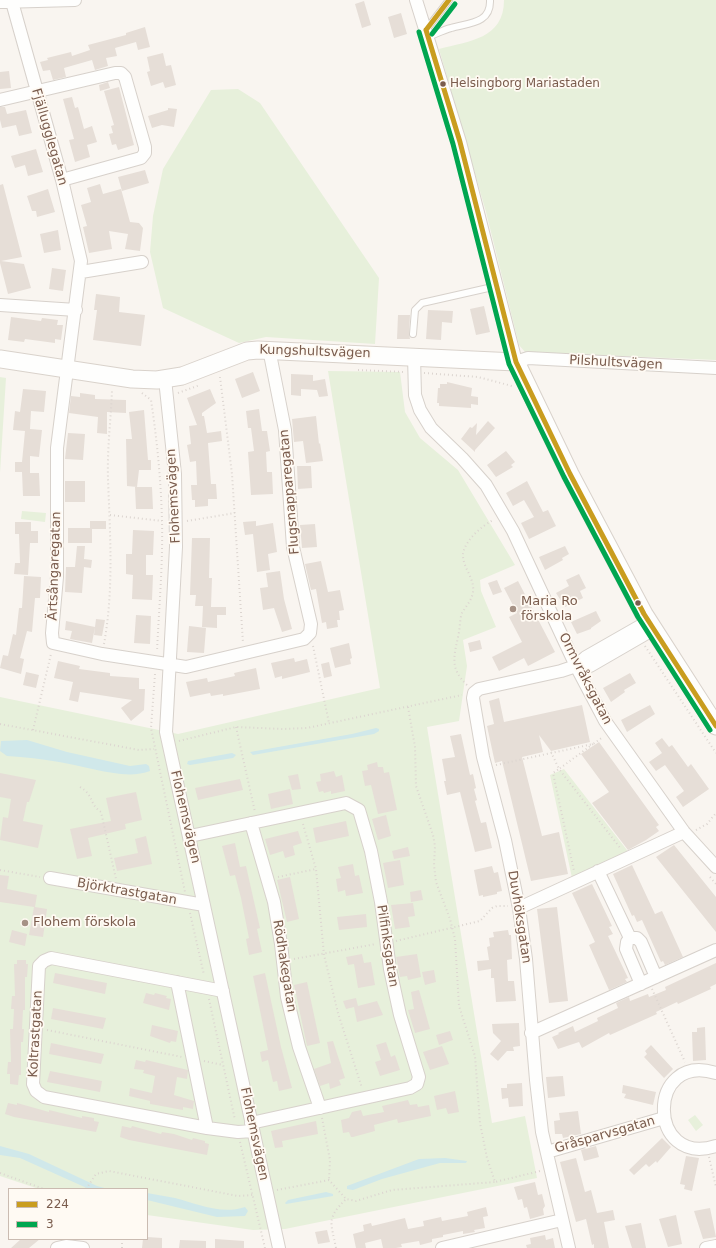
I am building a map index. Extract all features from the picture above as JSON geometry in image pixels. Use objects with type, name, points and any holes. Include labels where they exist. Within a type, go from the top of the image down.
[{"type":"street","points":[[6,2],[75,0]]},
{"type":"street","points":[[416,0],[460,142],[516,362],[574,480],[652,625],[716,726]]},
{"type":"street","name":"Fjällugglegatan","points":[[6,2],[36,92],[62,180],[78,247],[81,272],[67,370]]},
{"type":"street","points":[[0,100],[114,73],[121,73],[125,78],[145,147],[145,154],[141,158],[62,180]]},
{"type":"street","points":[[81,272],[142,262]]},
{"type":"street","points":[[0,305],[76,310]]},
{"type":"street","name":"Kungshultsvägen","points":[[0,359],[132,380],[166,388],[182,376],[247,351],[269,349],[409,370],[516,362]]},
{"type":"street","name":"Flugsnapparegatan","points":[[269,349],[285,430],[293,547],[311,624],[310,633]]},
{"type":"street","name":"Pilshultsvägen","points":[[516,362],[528,358],[716,368]]},
{"type":"street","name":"Ärtsångaregatan","points":[[53,643],[52,633],[57,577],[56,463],[67,370]]},
{"type":"street","name":"Ormvråksgatan","points":[[409,370],[420,410],[431,428],[462,458],[486,485],[513,531],[576,666],[605,721],[690,829],[716,867]]},
{"type":"street","name":"Flohemsvägen","points":[[166,388],[175,474],[176,522],[176,547],[166,719],[169,744],[279,1248]]},
{"type":"street","points":[[468,690],[479,689],[561,671],[576,666],[590,666],[652,625]]},
{"type":"street","points":[[53,643],[102,654],[194,666],[304,639],[310,633]]},
{"type":"street","name":"Duvhöksgatan","points":[[468,690],[473,706],[483,757],[505,840],[514,907],[526,959],[537,1088],[547,1152],[569,1248]]},
{"type":"street","name":"Pilfinksgatan","points":[[190,836],[346,803],[359,810],[371,851],[379,895],[379,942],[419,1077],[417,1084],[410,1088],[320,1108],[252,1127]]},
{"type":"street","name":"Rödhakegatan","points":[[254,822],[267,880],[274,902],[287,997],[299,1047],[320,1108]]},
{"type":"street","points":[[514,907],[628,858],[690,829]]},
{"type":"street","points":[[598,871],[630,938]]},
{"type":"street","name":"Björktrastgatan","points":[[50,878],[204,905]]},
{"type":"street","points":[[630,938],[626,942],[626,949],[649,981]]},
{"type":"street","points":[[630,938],[635,938],[641,942],[649,981]]},
{"type":"street","points":[[532,1033],[716,950]]},
{"type":"street","name":"Koltrastgatan","points":[[223,991],[51,958],[44,961],[39,966],[33,1084],[36,1091],[44,1097],[207,1128],[238,1132],[252,1127]]},
{"type":"street","points":[[177,982],[207,1128]]},
{"type":"street","points":[[690,1072],[703,1070],[716,1073]]},
{"type":"street","name":"Gråsparvsgatan","points":[[690,1072],[681,1076],[668,1090],[662,1109],[664,1118],[671,1133],[680,1142],[691,1147],[712,1147]]},
{"type":"street","name":"Gråsparvsgatan","points":[[547,1152],[664,1118]]},
{"type":"street","points":[[449,1247],[562,1220]]},
{"type":"street","points":[[57,1248],[66,1246],[83,1248]]},
{"type":"street","points":[[706,1248],[716,1246]]},
{"type":"lane","points":[[427,34],[449,0]]},
{"type":"lane","points":[[427,34],[480,20],[487,13],[490,0]]},
{"type":"lane","points":[[413,334],[415,310],[422,303],[497,286]]},
{"type":"path","points":[[358,370],[409,370],[478,377],[513,386]]},
{"type":"path","points":[[214,380],[226,375]]},
{"type":"path","points":[[220,377],[235,513],[244,654]]},
{"type":"path","points":[[166,388],[181,392],[202,384]]},
{"type":"path","points":[[102,654],[108,614],[111,563],[108,477],[112,390]]},
{"type":"path","points":[[176,522],[235,513]]},
{"type":"path","points":[[468,690],[454,667],[454,655],[462,614],[468,605],[473,592],[473,580],[464,561],[463,553],[469,542],[485,525],[494,520],[492,514]]},
{"type":"path","points":[[110,515],[162,521]]},
{"type":"path","points":[[310,633],[328,724]]},
{"type":"path","points":[[33,730],[53,643]]},
{"type":"path","points":[[463,699],[468,690]]},
{"type":"path","points":[[0,724],[139,750],[155,749],[191,737],[236,727],[296,729],[328,724],[408,707],[468,690]]},
{"type":"path","points":[[408,707],[415,747],[416,786],[433,835],[435,846],[435,873],[438,889],[453,929],[456,952],[459,1006],[475,1056],[480,1123],[487,1158],[495,1182]]},
{"type":"path","points":[[236,727],[254,822]]},
{"type":"path","points":[[576,881],[553,773],[604,736]]},
{"type":"path","points":[[494,765],[592,744]]},
{"type":"path","points":[[551,752],[559,769],[628,858]]},
{"type":"path","points":[[80,787],[88,791],[94,807],[101,812],[118,890]]},
{"type":"path","points":[[690,829],[706,824],[716,813]]},
{"type":"path","points":[[302,821],[316,869],[324,955],[338,1013],[363,1090]]},
{"type":"path","points":[[690,829],[700,835]]},
{"type":"path","points":[[267,880],[316,869]]},
{"type":"path","points":[[0,870],[50,878]]},
{"type":"path","points":[[508,899],[514,907]]},
{"type":"path","points":[[283,960],[324,955],[379,942],[453,929],[480,921],[492,908],[497,906],[514,907]]},
{"type":"path","points":[[649,981],[690,1072]]},
{"type":"path","points":[[36,1028],[224,1066]]},
{"type":"path","points":[[320,1108],[330,1160],[328,1180],[346,1199],[356,1201],[392,1190],[495,1182],[541,1171],[540,1168]]},
{"type":"path","points":[[712,1147],[716,1187]]},
{"type":"path","points":[[87,1188],[96,1174],[109,1171],[238,1196],[245,1196],[328,1180]]},
{"type":"path","points":[[0,1173],[41,1188]]},
{"type":"path","points":[[336,1248],[331,1216],[346,1199]]},
{"type":"green space","points":[[504,0],[716,0],[716,360],[525,352],[519,345],[486,212],[439,49],[473,40],[491,31],[498,23],[502,13]]},
{"type":"green space","points":[[238,89],[260,103],[379,278],[375,344],[266,337],[239,343],[163,308],[150,252],[153,216],[163,169],[211,90]]},
{"type":"green space","points":[[328,371],[400,372],[405,412],[420,438],[458,470],[515,565],[480,580],[481,591],[496,627],[463,640],[467,666],[459,721],[427,727],[492,1123],[525,1116],[537,1178],[285,1229],[253,1230],[148,1215],[148,1188],[36,1188],[0,1176],[0,697],[178,734],[380,688]]},
{"type":"green space","points":[[0,377],[6,378],[0,473]]},
{"type":"green space","points":[[22,511],[46,513],[45,522],[21,519]]},
{"type":"green space","points":[[564,769],[630,854],[572,878],[550,775]]},
{"type":"green space","points":[[695,1115],[703,1125],[696,1131],[688,1120]]},
{"type":"water","points":[[376,728],[379,729],[379,731],[374,734],[253,755],[250,752],[352,734]]},
{"type":"water","points":[[27,740],[67,752],[130,766],[146,764],[149,766],[150,771],[140,774],[117,774],[53,761],[7,756],[0,751],[1,741]]},
{"type":"water","points":[[232,753],[236,755],[233,758],[190,765],[187,764],[188,761]]},
{"type":"water","points":[[0,1146],[29,1154],[104,1188],[87,1188],[20,1158],[0,1155]]},
{"type":"water","points":[[445,1158],[467,1161],[466,1163],[440,1163],[382,1179],[353,1190],[347,1189],[347,1186],[419,1159]]},
{"type":"water","points":[[326,1192],[333,1194],[333,1196],[285,1203],[288,1200]]},
{"type":"water","points":[[148,1193],[175,1198],[210,1208],[227,1210],[245,1207],[248,1211],[245,1216],[217,1217],[148,1200]]},
{"type":"building","points":[[364,1],[371,25],[362,28],[355,4]]},
{"type":"building","points":[[401,13],[407,34],[394,38],[388,17]]},
{"type":"building","points":[[145,27],[150,47],[138,50],[136,42],[115,48],[117,56],[106,58],[108,66],[95,70],[92,60],[64,68],[66,77],[53,80],[50,70],[43,71],[40,62],[48,60],[47,58],[71,52],[72,56],[90,50],[88,45],[126,35],[126,33]]},
{"type":"building","points":[[163,53],[166,66],[171,65],[176,85],[165,88],[163,82],[151,86],[147,72],[150,71],[147,57]]},
{"type":"building","points":[[9,71],[11,88],[0,89],[0,72]]},
{"type":"building","points":[[108,82],[110,88],[100,91],[99,85]]},
{"type":"building","points":[[119,87],[134,145],[118,150],[116,144],[112,145],[109,134],[113,133],[111,126],[114,125],[104,91]]},
{"type":"building","points":[[72,97],[75,108],[78,107],[84,129],[92,126],[97,142],[87,145],[90,157],[75,162],[69,140],[74,139],[63,99]]},
{"type":"building","points":[[0,107],[5,107],[7,114],[26,110],[32,133],[19,136],[16,125],[2,128],[0,120]]},
{"type":"building","points":[[168,108],[177,109],[174,127],[162,125],[152,128],[148,116],[168,110]]},
{"type":"building","points":[[36,149],[43,172],[28,176],[25,165],[15,168],[11,156]]},
{"type":"building","points":[[145,170],[149,183],[122,191],[118,177]]},
{"type":"building","points":[[3,184],[22,257],[1,261],[24,264],[31,288],[8,294],[0,263],[0,185]]},
{"type":"building","points":[[100,184],[103,194],[121,189],[130,222],[139,223],[143,228],[140,251],[125,249],[128,234],[109,231],[112,249],[89,253],[83,227],[87,226],[81,205],[91,202],[87,188]]},
{"type":"building","points":[[48,189],[55,212],[37,217],[36,211],[32,211],[27,196]]},
{"type":"building","points":[[58,230],[61,250],[44,253],[40,234]]},
{"type":"building","points":[[52,268],[66,270],[63,291],[49,289]]},
{"type":"building","points":[[96,294],[120,297],[119,312],[145,315],[141,346],[93,340],[97,310],[94,310]]},
{"type":"building","points":[[484,306],[490,332],[476,335],[470,309]]},
{"type":"building","points":[[428,310],[453,311],[452,323],[442,322],[441,340],[426,339]]},
{"type":"building","points":[[398,315],[410,315],[410,339],[397,339]]},
{"type":"building","points":[[11,317],[41,321],[42,318],[58,320],[57,325],[63,325],[61,340],[55,339],[55,343],[25,339],[24,342],[8,340]]},
{"type":"building","points":[[253,372],[260,391],[242,398],[235,379]]},
{"type":"building","points":[[291,374],[313,375],[313,381],[325,379],[328,396],[319,397],[317,390],[301,389],[301,396],[291,395]]},
{"type":"building","points":[[447,382],[472,388],[471,396],[478,397],[478,405],[471,404],[471,408],[439,406],[439,403],[437,403],[438,388],[440,388],[440,384],[447,384]]},
{"type":"building","points":[[23,389],[46,391],[44,412],[31,411],[30,429],[42,430],[39,457],[30,456],[30,473],[39,473],[40,496],[23,496],[22,472],[15,472],[15,462],[22,462],[25,431],[13,430],[15,411],[20,412]]},
{"type":"building","points":[[210,389],[216,403],[202,413],[202,416],[204,416],[207,433],[221,431],[222,441],[208,443],[211,484],[216,484],[217,499],[208,499],[208,506],[195,507],[195,500],[192,500],[191,485],[197,485],[196,461],[190,462],[187,445],[191,444],[189,426],[197,425],[187,398]]},
{"type":"building","points":[[80,393],[95,395],[95,399],[126,400],[126,413],[107,412],[107,434],[97,433],[98,417],[69,413],[71,396],[80,397]]},
{"type":"building","points":[[259,409],[262,431],[267,431],[270,451],[266,452],[267,472],[272,472],[273,494],[251,495],[248,452],[254,451],[251,428],[248,428],[246,411]]},
{"type":"building","points":[[144,410],[148,460],[151,460],[151,470],[139,470],[137,487],[127,486],[126,439],[132,439],[129,412]]},
{"type":"building","points":[[316,416],[319,444],[320,443],[323,461],[306,463],[303,441],[294,442],[292,419]]},
{"type":"building","points":[[488,421],[495,428],[475,450],[475,452],[461,439],[470,427],[472,428],[477,423],[476,435]]},
{"type":"building","points":[[68,433],[85,434],[83,460],[65,459]]},
{"type":"building","points":[[506,451],[515,462],[511,465],[513,467],[496,477],[487,465]]},
{"type":"building","points":[[297,466],[311,466],[312,488],[298,489]]},
{"type":"building","points":[[65,481],[85,481],[85,502],[65,502]]},
{"type":"building","points":[[527,481],[543,512],[548,510],[556,526],[529,539],[521,523],[534,517],[524,500],[513,506],[506,493]]},
{"type":"building","points":[[135,487],[152,487],[153,509],[136,509]]},
{"type":"building","points":[[90,521],[106,521],[106,529],[92,529],[92,543],[68,543],[68,528],[90,528]]},
{"type":"building","points":[[256,521],[256,526],[273,523],[277,552],[268,554],[270,570],[257,572],[253,534],[245,535],[243,522]]},
{"type":"building","points":[[15,522],[31,522],[31,531],[38,531],[38,543],[30,543],[28,575],[14,574],[15,563],[20,563],[19,534],[15,534]]},
{"type":"building","points":[[315,524],[317,547],[302,548],[300,525]]},
{"type":"building","points":[[133,530],[154,531],[153,555],[146,555],[146,575],[153,575],[152,600],[132,599],[133,575],[126,574],[126,554],[132,554]]},
{"type":"building","points":[[192,538],[210,538],[209,578],[212,578],[211,607],[226,607],[226,615],[217,615],[217,628],[202,627],[203,606],[195,606],[196,595],[190,595]]},
{"type":"building","points":[[77,546],[85,546],[84,559],[92,560],[91,568],[84,567],[82,593],[65,592],[66,567],[75,567]]},
{"type":"building","points":[[565,546],[569,554],[562,558],[563,560],[545,570],[539,557]]},
{"type":"building","points":[[321,561],[328,592],[340,590],[344,610],[339,611],[340,620],[337,620],[338,627],[327,629],[326,622],[322,623],[316,589],[311,590],[305,564]]},
{"type":"building","points":[[280,571],[284,599],[292,629],[282,632],[274,608],[263,610],[260,588],[268,587],[266,573]]},
{"type":"building","points":[[579,574],[586,588],[580,591],[583,598],[565,607],[556,593],[569,586],[566,580]]},
{"type":"building","points":[[24,576],[41,577],[40,598],[35,598],[32,632],[27,631],[20,658],[24,659],[21,674],[0,668],[3,655],[8,656],[13,634],[16,635],[19,608],[22,608]]},
{"type":"building","points":[[497,580],[502,592],[493,595],[488,583]]},
{"type":"building","points":[[518,581],[555,652],[528,666],[524,658],[499,671],[492,657],[522,642],[509,617],[517,613],[504,588]]},
{"type":"building","points":[[596,611],[601,621],[591,629],[577,634],[571,622]]},
{"type":"building","points":[[136,615],[151,616],[150,644],[134,643]]},
{"type":"building","points":[[96,619],[105,620],[102,636],[94,635]]},
{"type":"building","points":[[66,621],[95,627],[92,643],[70,639],[72,631],[65,630]]},
{"type":"building","points":[[189,626],[206,628],[204,653],[187,652]]},
{"type":"building","points":[[480,640],[482,649],[470,652],[468,643]]},
{"type":"building","points":[[349,643],[352,658],[350,659],[351,664],[335,668],[330,648]]},
{"type":"building","points":[[294,658],[295,662],[307,659],[310,672],[282,679],[282,676],[275,678],[271,663]]},
{"type":"building","points":[[58,661],[80,666],[79,669],[110,673],[110,676],[139,678],[139,689],[145,689],[144,710],[131,721],[121,708],[132,700],[80,692],[78,702],[69,700],[73,682],[54,678]]},
{"type":"building","points":[[329,662],[332,676],[324,678],[321,664]]},
{"type":"building","points":[[256,668],[260,689],[223,696],[223,694],[211,696],[210,693],[190,697],[186,682],[207,678],[208,682],[235,676],[234,673]]},
{"type":"building","points":[[26,672],[39,675],[36,688],[23,685]]},
{"type":"building","points":[[630,673],[636,683],[624,690],[625,692],[611,702],[603,688]]},
{"type":"building","points":[[499,698],[504,722],[582,705],[590,742],[551,751],[539,735],[543,752],[522,757],[542,836],[559,832],[568,874],[531,881],[502,761],[495,763],[487,726],[494,724],[489,701]]},
{"type":"building","points":[[650,705],[655,714],[627,732],[621,720]]},
{"type":"building","points":[[461,734],[470,775],[473,774],[476,788],[474,789],[477,800],[475,801],[481,823],[486,822],[492,848],[475,852],[460,792],[447,795],[444,781],[446,781],[442,759],[455,757],[450,736]]},
{"type":"building","points":[[662,738],[669,747],[672,745],[688,767],[691,764],[709,789],[683,807],[676,797],[684,791],[665,765],[656,771],[649,762],[662,753],[655,743]]},
{"type":"building","points":[[599,742],[659,825],[656,827],[659,831],[628,850],[592,803],[609,792],[581,754]]},
{"type":"building","points":[[377,762],[378,767],[383,767],[384,773],[389,772],[397,810],[378,814],[371,785],[365,786],[362,771],[368,770],[367,765]]},
{"type":"building","points":[[334,771],[336,777],[342,775],[345,791],[331,794],[331,791],[324,793],[323,791],[319,792],[316,782],[321,781],[320,774]]},
{"type":"building","points":[[0,773],[36,780],[29,802],[27,802],[23,821],[43,825],[38,848],[0,840],[3,817],[8,818],[11,799],[0,797]]},
{"type":"building","points":[[298,774],[301,789],[292,790],[288,776]]},
{"type":"building","points":[[240,779],[243,790],[198,800],[195,788]]},
{"type":"building","points":[[290,789],[293,804],[271,809],[268,794]]},
{"type":"building","points":[[136,792],[142,820],[125,824],[126,829],[88,838],[92,856],[77,859],[70,829],[111,821],[106,798]]},
{"type":"building","points":[[386,815],[391,836],[378,840],[372,819]]},
{"type":"building","points":[[346,821],[349,836],[316,843],[313,828]]},
{"type":"building","points":[[298,831],[302,843],[293,846],[295,855],[285,858],[283,851],[270,855],[265,839]]},
{"type":"building","points":[[146,836],[152,864],[117,871],[114,858],[138,853],[135,839]]},
{"type":"building","points":[[235,843],[240,867],[246,866],[260,928],[257,929],[262,952],[249,955],[246,939],[249,938],[241,898],[235,875],[230,876],[222,846]]},
{"type":"building","points":[[674,845],[716,897],[716,932],[656,857]]},
{"type":"building","points":[[408,847],[410,856],[394,859],[392,851]]},
{"type":"building","points":[[400,860],[404,885],[388,888],[383,863]]},
{"type":"building","points":[[353,864],[355,876],[359,875],[363,893],[346,896],[345,890],[338,892],[336,879],[341,878],[338,867]]},
{"type":"building","points":[[632,865],[655,914],[662,911],[683,957],[665,965],[663,961],[661,962],[642,920],[637,922],[634,915],[632,916],[613,874]]},
{"type":"building","points":[[492,866],[494,873],[498,872],[502,891],[497,892],[497,894],[483,897],[483,895],[479,896],[474,870]]},
{"type":"building","points":[[0,875],[9,876],[7,889],[37,895],[35,907],[47,909],[43,937],[29,935],[34,907],[0,902]]},
{"type":"building","points":[[290,877],[299,919],[287,922],[277,880]]},
{"type":"building","points":[[592,884],[612,926],[609,927],[613,934],[608,936],[628,978],[625,979],[627,982],[609,990],[589,945],[595,942],[572,893]]},
{"type":"building","points":[[421,890],[423,900],[411,902],[410,892]]},
{"type":"building","points":[[413,903],[415,916],[408,917],[410,927],[395,929],[391,905]]},
{"type":"building","points":[[557,907],[568,1001],[549,1003],[537,909]]},
{"type":"building","points":[[366,914],[367,927],[339,930],[337,917]]},
{"type":"building","points":[[12,930],[27,934],[25,946],[9,942]]},
{"type":"building","points":[[508,930],[509,935],[511,935],[512,959],[507,960],[508,981],[514,981],[516,1001],[496,1002],[494,978],[491,978],[491,969],[478,971],[477,961],[489,960],[487,947],[490,946],[489,938],[494,937],[493,932]]},
{"type":"building","points":[[362,954],[364,963],[371,962],[375,985],[358,988],[354,964],[348,965],[346,957]]},
{"type":"building","points":[[417,954],[421,977],[408,980],[407,976],[400,977],[396,957]]},
{"type":"building","points":[[17,960],[26,960],[26,964],[28,964],[27,977],[25,977],[25,1010],[23,1010],[22,1029],[24,1029],[23,1042],[21,1042],[21,1075],[19,1075],[18,1085],[10,1084],[10,1074],[7,1074],[8,1062],[11,1062],[10,1029],[13,1029],[14,1009],[11,1009],[12,996],[15,996],[14,964],[17,964]]},
{"type":"building","points":[[716,963],[716,984],[710,987],[711,989],[678,1004],[677,1002],[656,1012],[657,1014],[610,1035],[609,1033],[582,1048],[579,1042],[558,1049],[552,1037],[573,1026],[575,1032],[598,1021],[597,1018],[618,1008],[616,1003],[629,997],[630,1001],[648,994],[649,997],[666,990],[665,987]]},
{"type":"building","points":[[434,970],[436,982],[425,985],[422,972]]},
{"type":"building","points":[[55,973],[107,983],[105,994],[53,983]]},
{"type":"building","points":[[265,973],[281,1047],[292,1088],[279,1091],[277,1081],[273,1082],[268,1060],[262,1062],[260,1052],[268,1050],[253,976]]},
{"type":"building","points":[[307,982],[320,1043],[307,1046],[294,985]]},
{"type":"building","points":[[419,990],[430,1029],[415,1033],[408,1010],[414,1009],[411,992]]},
{"type":"building","points":[[146,993],[154,995],[155,993],[167,996],[166,998],[171,999],[169,1010],[143,1003]]},
{"type":"building","points":[[356,998],[358,1006],[377,1001],[383,1015],[357,1022],[354,1007],[346,1009],[343,1001]]},
{"type":"building","points":[[53,1008],[106,1018],[103,1029],[51,1019]]},
{"type":"building","points":[[519,1023],[520,1046],[513,1047],[514,1051],[507,1051],[498,1061],[490,1054],[501,1041],[493,1033],[492,1024]]},
{"type":"building","points":[[152,1025],[178,1031],[176,1042],[171,1041],[170,1043],[150,1036]]},
{"type":"building","points":[[705,1027],[706,1060],[693,1061],[692,1032],[697,1032],[697,1028]]},
{"type":"building","points":[[450,1031],[453,1040],[439,1045],[436,1035]]},
{"type":"building","points":[[333,1041],[345,1078],[339,1080],[341,1085],[330,1089],[329,1083],[320,1086],[314,1069],[331,1063],[327,1042]]},
{"type":"building","points":[[386,1042],[391,1057],[395,1055],[400,1070],[380,1076],[375,1062],[381,1060],[376,1045]]},
{"type":"building","points":[[51,1043],[104,1054],[101,1064],[49,1054]]},
{"type":"building","points":[[651,1045],[673,1069],[664,1078],[644,1057],[647,1054],[645,1051]]},
{"type":"building","points":[[442,1046],[449,1064],[430,1070],[423,1052]]},
{"type":"building","points":[[136,1060],[145,1062],[146,1060],[188,1070],[187,1079],[177,1077],[174,1095],[194,1101],[193,1109],[183,1107],[183,1110],[150,1104],[150,1101],[129,1096],[130,1088],[152,1093],[155,1076],[143,1073],[144,1070],[134,1069]]},
{"type":"building","points":[[50,1071],[102,1081],[100,1092],[47,1082]]},
{"type":"building","points":[[563,1076],[565,1096],[548,1098],[546,1077]]},
{"type":"building","points":[[522,1083],[523,1106],[509,1107],[508,1098],[502,1099],[501,1088],[507,1088],[507,1084]]},
{"type":"building","points":[[623,1085],[656,1092],[653,1105],[624,1098],[626,1094],[622,1093]]},
{"type":"building","points":[[455,1091],[459,1112],[448,1114],[446,1108],[437,1110],[434,1096]]},
{"type":"building","points":[[408,1100],[410,1105],[417,1104],[418,1107],[429,1105],[431,1116],[398,1123],[397,1119],[374,1125],[375,1131],[353,1137],[351,1137],[349,1132],[343,1133],[341,1120],[349,1118],[352,1112],[361,1110],[363,1116],[384,1112],[382,1106]]},
{"type":"building","points":[[8,1103],[17,1105],[17,1103],[49,1112],[49,1110],[82,1118],[82,1116],[94,1118],[94,1121],[99,1122],[96,1132],[14,1117],[5,1114]]},
{"type":"building","points":[[578,1111],[581,1134],[563,1138],[562,1134],[555,1134],[554,1121],[560,1120],[559,1113]]},
{"type":"building","points":[[316,1121],[318,1134],[282,1141],[283,1147],[275,1148],[271,1131]]},
{"type":"building","points":[[122,1126],[131,1128],[132,1126],[161,1134],[162,1132],[192,1140],[193,1138],[205,1141],[205,1143],[209,1144],[207,1155],[120,1137]]},
{"type":"building","points":[[662,1138],[671,1147],[657,1163],[656,1161],[649,1167],[646,1164],[634,1175],[629,1170]]},
{"type":"building","points":[[596,1146],[599,1157],[584,1161],[581,1150]]},
{"type":"building","points":[[686,1156],[699,1158],[692,1191],[684,1189],[685,1185],[680,1184]]},
{"type":"building","points":[[576,1158],[585,1192],[591,1190],[597,1213],[613,1210],[615,1220],[604,1222],[609,1248],[594,1248],[586,1219],[576,1222],[560,1162]]},
{"type":"building","points":[[535,1182],[538,1195],[542,1194],[545,1206],[543,1209],[544,1215],[530,1219],[527,1207],[524,1208],[522,1199],[518,1200],[514,1187]]},
{"type":"building","points":[[486,1207],[488,1216],[483,1217],[485,1228],[474,1230],[475,1232],[463,1234],[463,1231],[443,1235],[443,1237],[432,1239],[432,1242],[420,1245],[419,1241],[401,1244],[402,1247],[396,1248],[383,1248],[381,1239],[365,1243],[366,1248],[356,1248],[353,1234],[364,1231],[363,1225],[371,1223],[372,1226],[405,1218],[408,1229],[424,1226],[423,1221],[441,1217],[442,1221],[468,1216],[467,1212]]},
{"type":"building","points":[[710,1208],[716,1237],[703,1239],[694,1211]]},
{"type":"building","points":[[676,1215],[682,1244],[668,1247],[659,1219]]},
{"type":"building","points":[[641,1223],[646,1248],[632,1248],[625,1226]]},
{"type":"building","points":[[327,1230],[330,1242],[318,1244],[315,1232]]},
{"type":"building","points":[[545,1235],[546,1240],[553,1238],[555,1248],[527,1248],[526,1245],[531,1244],[530,1238]]},
{"type":"building","points":[[148,1237],[162,1238],[162,1248],[142,1248],[143,1240],[148,1240]]},
{"type":"building","points":[[215,1239],[244,1241],[244,1248],[215,1248]]},
{"type":"building","points":[[20,1240],[39,1240],[29,1248],[11,1248]]},
{"type":"building","points":[[180,1240],[206,1241],[206,1248],[179,1248]]},
{"type":"transit line","name":"224","points":[[426,30],[449,0]]},
{"type":"transit line","name":"3","points":[[432,34],[455,4]]},
{"type":"transit line","name":"224","points":[[426,30],[460,142],[516,362],[570,474],[644,614],[716,726]]},
{"type":"transit line","name":"3","points":[[419,32],[453,144],[509,364],[564,477],[638,617],[710,730]]},
{"type":"place","name":"Helsingborg Mariastaden","points":[[443,84]]},
{"type":"place","name":"Maria Ro förskola","points":[[513,609]]},
{"type":"place","name":"Flohem förskola","points":[[25,923]]}]
